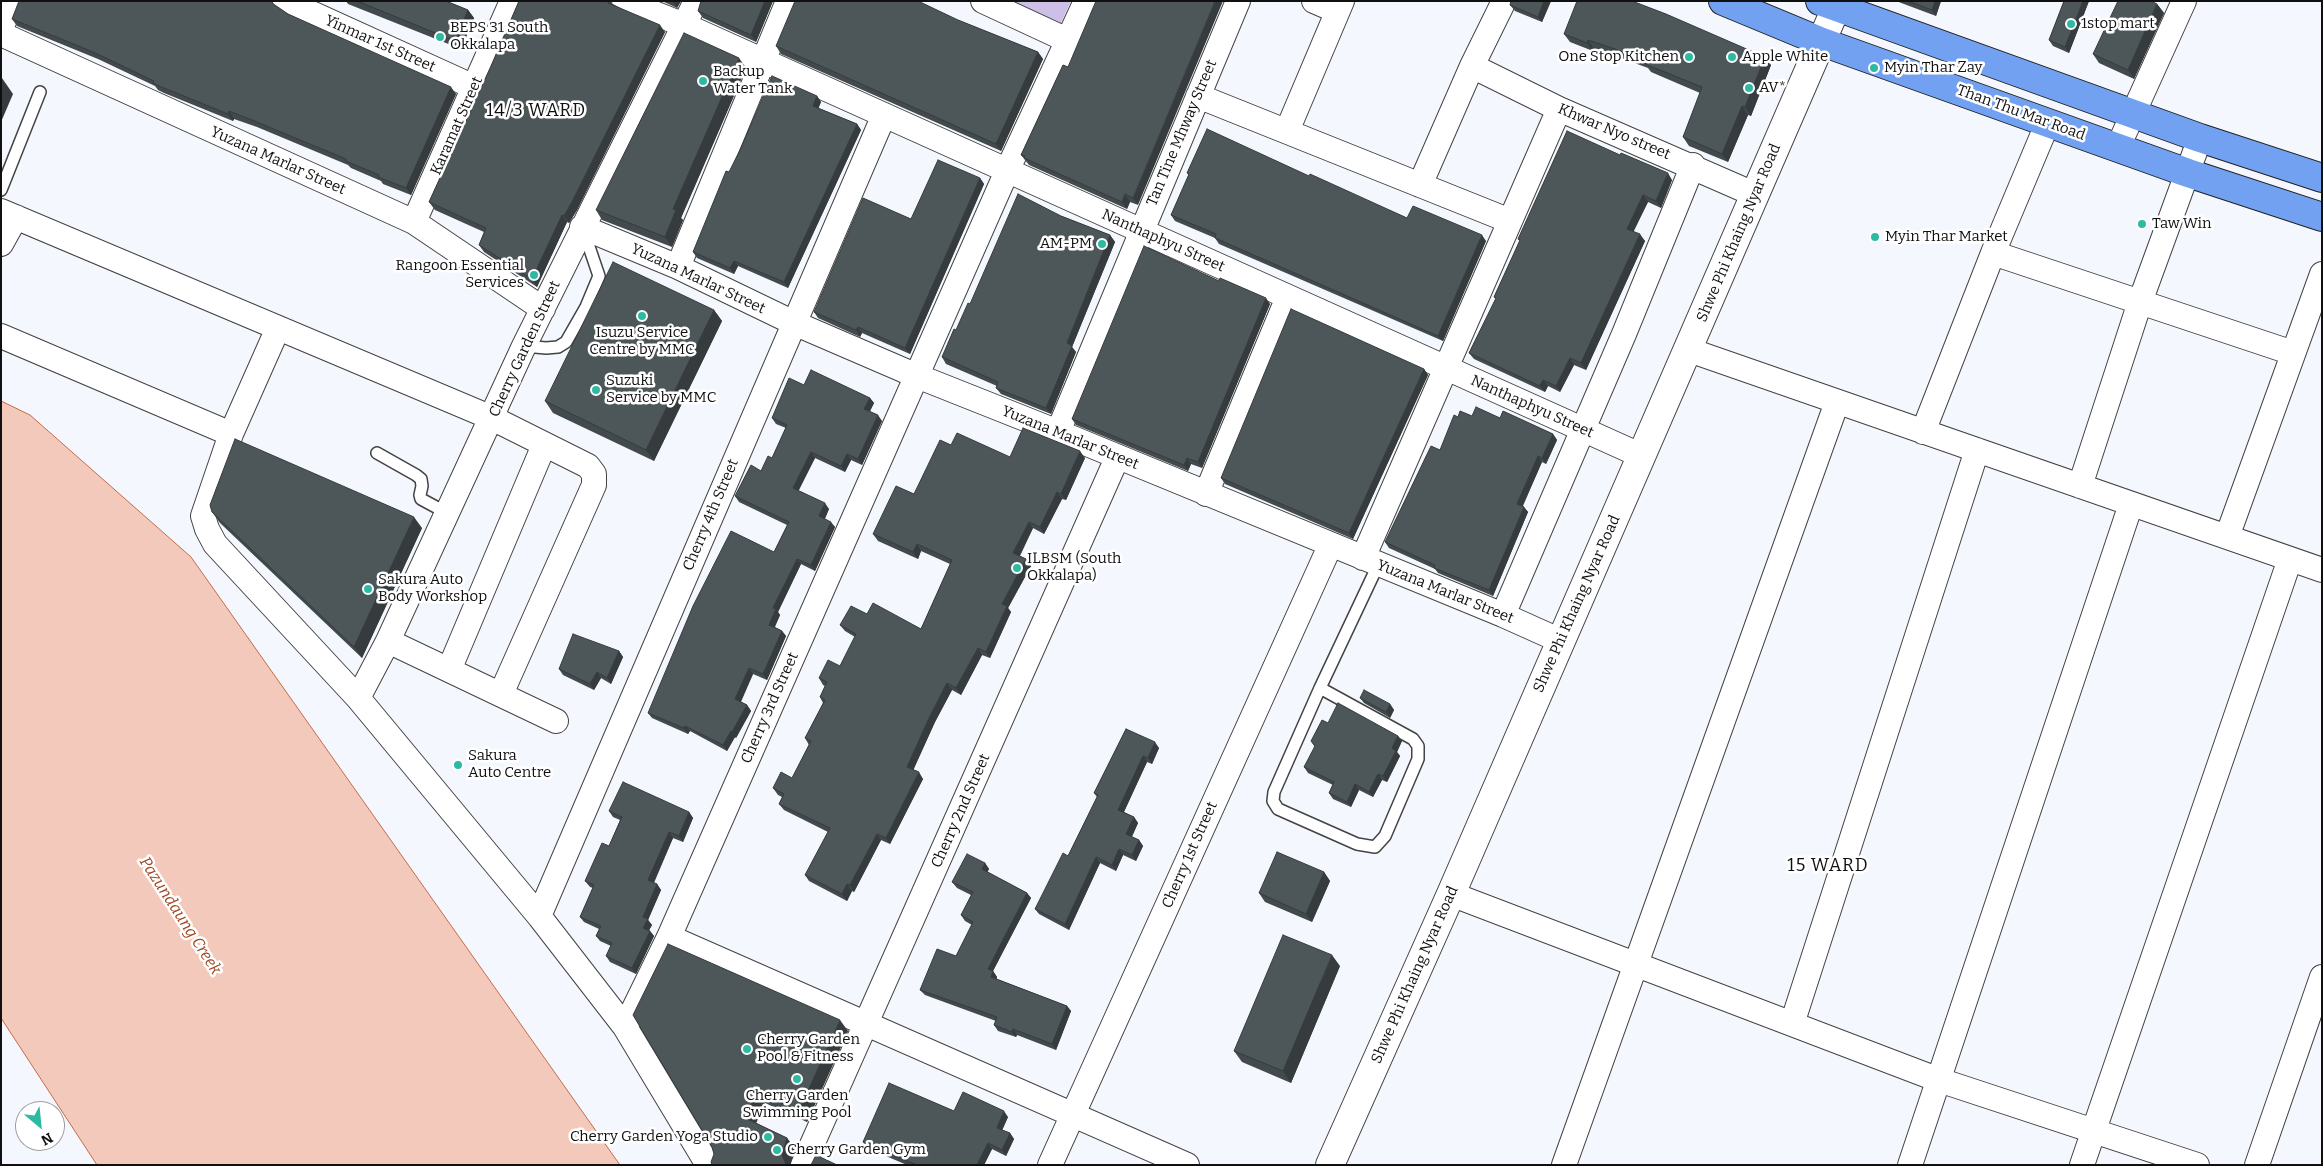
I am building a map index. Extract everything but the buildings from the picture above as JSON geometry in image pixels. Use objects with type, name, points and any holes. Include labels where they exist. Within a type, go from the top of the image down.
[{"type":"main road","name":"Than Thu Mar Road","points":[[1723,1],[1822,42],[2188,173],[2322,217]]},
{"type":"main road","points":[[1832,4],[2200,138],[2322,178]]},
{"type":"street","points":[[1,30],[12,1]]},
{"type":"street","name":"Yinmar 1st Street","points":[[285,1],[313,7],[474,87]]},
{"type":"street","name":"Karamat Street","points":[[414,222],[512,1]]},
{"type":"street","points":[[624,1],[684,25]]},
{"type":"street","name":"Cherry Garden Street","points":[[358,698],[388,641],[524,346],[696,1]]},
{"type":"street","points":[[678,267],[788,1]]},
{"type":"street","points":[[983,1],[1067,40]]},
{"type":"street","points":[[915,382],[1008,171],[1086,1]]},
{"type":"street","name":"Tan Tine Mhway Street","points":[[1058,432],[1238,1]]},
{"type":"street","points":[[1287,131],[1339,6],[1314,1]]},
{"type":"street","points":[[1420,185],[1472,66],[1504,1]]},
{"type":"street","points":[[2118,147],[2184,1]]},
{"type":"street","name":"Shwe Phi Khaing Nyar Road","points":[[1330,1165],[1689,350],[1822,42],[1832,4]]},
{"type":"street","name":"Nanthaphyu Street","points":[[684,25],[1642,456]]},
{"type":"street","name":"Yuzana Marlar Street","points":[[1,34],[414,222],[543,310]]},
{"type":"street","name":"Khwar Nyo street","points":[[1472,66],[1559,109],[1756,195]]},
{"type":"street","points":[[1198,96],[1510,221]]},
{"type":"street","points":[[1370,561],[1446,368],[1559,109]]},
{"type":"street","name":"Cherry 4th Street","points":[[538,916],[884,115]]},
{"type":"street","points":[[1923,432],[1993,253],[2048,122]]},
{"type":"street","points":[[2080,486],[2140,302],[2200,138]]},
{"type":"street","points":[[1503,615],[1584,430],[1693,166]]},
{"type":"street","points":[[1,244],[9,214],[492,418],[588,466],[594,474],[594,485],[501,694]]},
{"type":"street","name":"Yuzana Marlar Street","points":[[582,227],[678,267],[915,382],[1058,432],[1330,546],[1503,615],[1561,641]]},
{"type":"street","points":[[1993,253],[2293,354]]},
{"type":"street","points":[[2227,537],[2322,274]]},
{"type":"street","points":[[1206,494],[1288,297]]},
{"type":"street","points":[[278,328],[231,434],[203,516],[207,530],[215,544],[358,698],[538,916],[625,1027],[708,1165]]},
{"type":"street","points":[[1,336],[231,434]]},
{"type":"street","points":[[1689,350],[2322,570]]},
{"type":"street","name":"Cherry 3rd Street","points":[[625,1027],[669,937],[915,382]]},
{"type":"street","points":[[1564,1165],[1837,402]]},
{"type":"street","points":[[449,670],[544,444]]},
{"type":"street","points":[[1792,1024],[1977,450]]},
{"type":"street","name":"Cherry 2nd Street","points":[[804,1165],[1117,458]]},
{"type":"street","points":[[1910,1165],[2131,504]]},
{"type":"street","name":"Cherry 1st Street","points":[[1050,1165],[1330,546]]},
{"type":"street","points":[[2082,1165],[2290,559]]},
{"type":"street","points":[[388,641],[556,721]]},
{"type":"street","points":[[1451,894],[1939,1080],[2197,1165]]},
{"type":"street","points":[[669,937],[1186,1165]]},
{"type":"street","points":[[2257,1165],[2322,977]]},
{"type":"lane","points":[[1,190],[40,92]]},
{"type":"lane","points":[[524,346],[558,347],[566,342],[586,307],[599,276],[582,227]]},
{"type":"lane","points":[[377,453],[421,479],[421,500],[448,513]]},
{"type":"lane","points":[[1320,688],[1413,738],[1418,746],[1418,758],[1389,828],[1385,836],[1375,847],[1357,844],[1278,809],[1273,802],[1274,792],[1320,688],[1370,561]]},
{"type":"shaded area","points":[[1008,1],[1071,1],[1060,25]]},
{"type":"water","name":"Pazundaung Creek","points":[[1,401],[30,415],[191,557],[620,1165],[97,1165],[65,1116],[65,1101],[55,1101],[1,1018]]},
{"type":"place","name":"1stop mart","points":[[2071,24]]},
{"type":"place","name":"BEPS 31 South Okkalapa","points":[[440,37]]},
{"type":"place","name":"One Stop Kitchen","points":[[1689,57]]},
{"type":"place","name":"Apple White","points":[[1732,57]]},
{"type":"place","name":"Myin Thar Zay","points":[[1874,68]]},
{"type":"place","name":"Backup Water Tank","points":[[703,81]]},
{"type":"place","name":"AV*","points":[[1749,88]]},
{"type":"place","name":"Taw Win","points":[[2142,224]]},
{"type":"place","name":"Myin Thar Market","points":[[1875,237]]},
{"type":"place","name":"AM-PM","points":[[1102,244]]},
{"type":"place","name":"Rangoon Essential Services","points":[[534,275]]},
{"type":"place","name":"Isuzu Service Centre by MMC","points":[[642,316]]},
{"type":"place","name":"Suzuki Service by MMC","points":[[596,390]]},
{"type":"place","name":"ILBSM (South Okkalapa)","points":[[1017,568]]},
{"type":"place","name":"Sakura Auto Body Workshop","points":[[368,589]]},
{"type":"place","name":"Sakura Auto Centre","points":[[458,765]]},
{"type":"place","name":"Cherry Garden Pool & Fitness","points":[[747,1049]]},
{"type":"place","name":"Cherry Garden Swimming Pool","points":[[797,1079]]},
{"type":"place","name":"Cherry Garden Yoga Studio","points":[[768,1137]]},
{"type":"place","name":"Cherry Garden Gym","points":[[777,1150]]},
{"type":"district","name":"14/3 WARD","points":[[536,111]]},
{"type":"district","name":"15 WARD","points":[[1828,866]]}]
